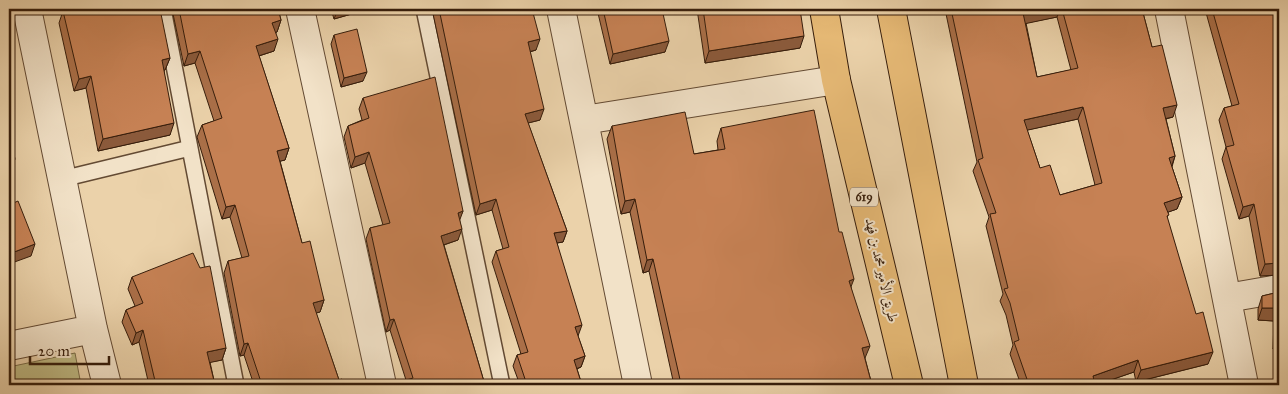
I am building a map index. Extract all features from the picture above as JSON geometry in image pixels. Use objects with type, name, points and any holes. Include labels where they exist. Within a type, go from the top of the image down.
[{"type":"highway","name":"طريق الأمير محمد بن فهد","points":[[824,9],[836,80],[909,385]]},
{"type":"highway","points":[[892,9],[964,385]]},
{"type":"street","points":[[27,9],[93,329],[108,385]]},
{"type":"street","points":[[300,9],[382,385]]},
{"type":"street","points":[[561,9],[638,385]]},
{"type":"street","points":[[1169,9],[1244,385]]},
{"type":"street","points":[[584,120],[836,80]]},
{"type":"street","points":[[1227,298],[1279,289]]},
{"type":"street","points":[[9,346],[93,329]]},
{"type":"lane","points":[[163,9],[236,385]]},
{"type":"lane","points":[[424,9],[502,385]]},
{"type":"lane","points":[[62,179],[190,148]]},
{"type":"shaded area","points":[[75,353],[81,385],[9,385],[9,367]]},
{"type":"building","points":[[72,9],[160,9],[170,58],[162,60],[174,123],[103,139],[91,76],[79,79],[63,11]]},
{"type":"building","points":[[179,9],[278,9],[281,20],[272,23],[278,39],[256,46],[289,148],[277,151],[302,243],[310,241],[324,300],[313,303],[339,380],[342,379],[344,385],[262,385],[248,343],[244,344],[228,261],[249,256],[235,205],[226,207],[202,125],[222,118],[200,51],[188,54]]},
{"type":"building","points":[[439,9],[532,9],[540,39],[528,42],[544,109],[525,114],[567,231],[554,233],[582,325],[575,327],[585,356],[574,360],[582,385],[527,385],[517,355],[528,352],[496,251],[509,247],[496,199],[480,204]]},
{"type":"building","points":[[603,9],[662,9],[669,41],[613,54]]},
{"type":"building","points":[[703,9],[800,9],[804,36],[709,51]]},
{"type":"building","points":[[951,9],[1043,9],[1023,13],[1037,77],[1078,68],[1062,9],[1142,9],[1152,47],[1162,45],[1177,105],[1163,108],[1175,156],[1169,158],[1182,197],[1164,203],[1196,314],[1203,312],[1213,352],[1141,370],[1138,360],[1093,376],[1095,385],[1029,385],[1014,342],[1019,340],[1010,303],[1004,289],[1008,288],[990,214],[996,213],[978,160],[983,158]],"holes":[[[1083,107],[1102,183],[1060,195],[1050,165],[1040,168],[1024,120]]]},
{"type":"building","points":[[1212,9],[1279,9],[1279,263],[1265,264],[1254,204],[1243,207],[1226,147],[1234,145],[1224,108],[1239,104]]},
{"type":"building","points":[[357,29],[367,72],[344,78],[334,35]]},
{"type":"building","points":[[435,77],[463,211],[458,213],[462,229],[441,236],[485,385],[401,385],[400,382],[413,378],[394,319],[390,320],[370,228],[390,223],[369,152],[355,157],[348,126],[369,118],[363,98]]},
{"type":"building","points":[[814,110],[839,232],[842,232],[854,279],[849,281],[870,346],[862,348],[872,385],[681,384],[653,259],[647,260],[635,199],[625,201],[612,126],[685,112],[694,154],[725,149],[721,128]]},
{"type":"building","points":[[9,129],[15,159],[9,160]]},
{"type":"building","points":[[18,201],[35,244],[9,254],[9,205]]},
{"type":"building","points":[[193,253],[200,268],[210,266],[226,348],[207,352],[215,385],[156,385],[143,330],[136,333],[126,310],[143,303],[132,277]]},
{"type":"building","points":[[1279,292],[1279,308],[1262,308],[1262,296]]}]
